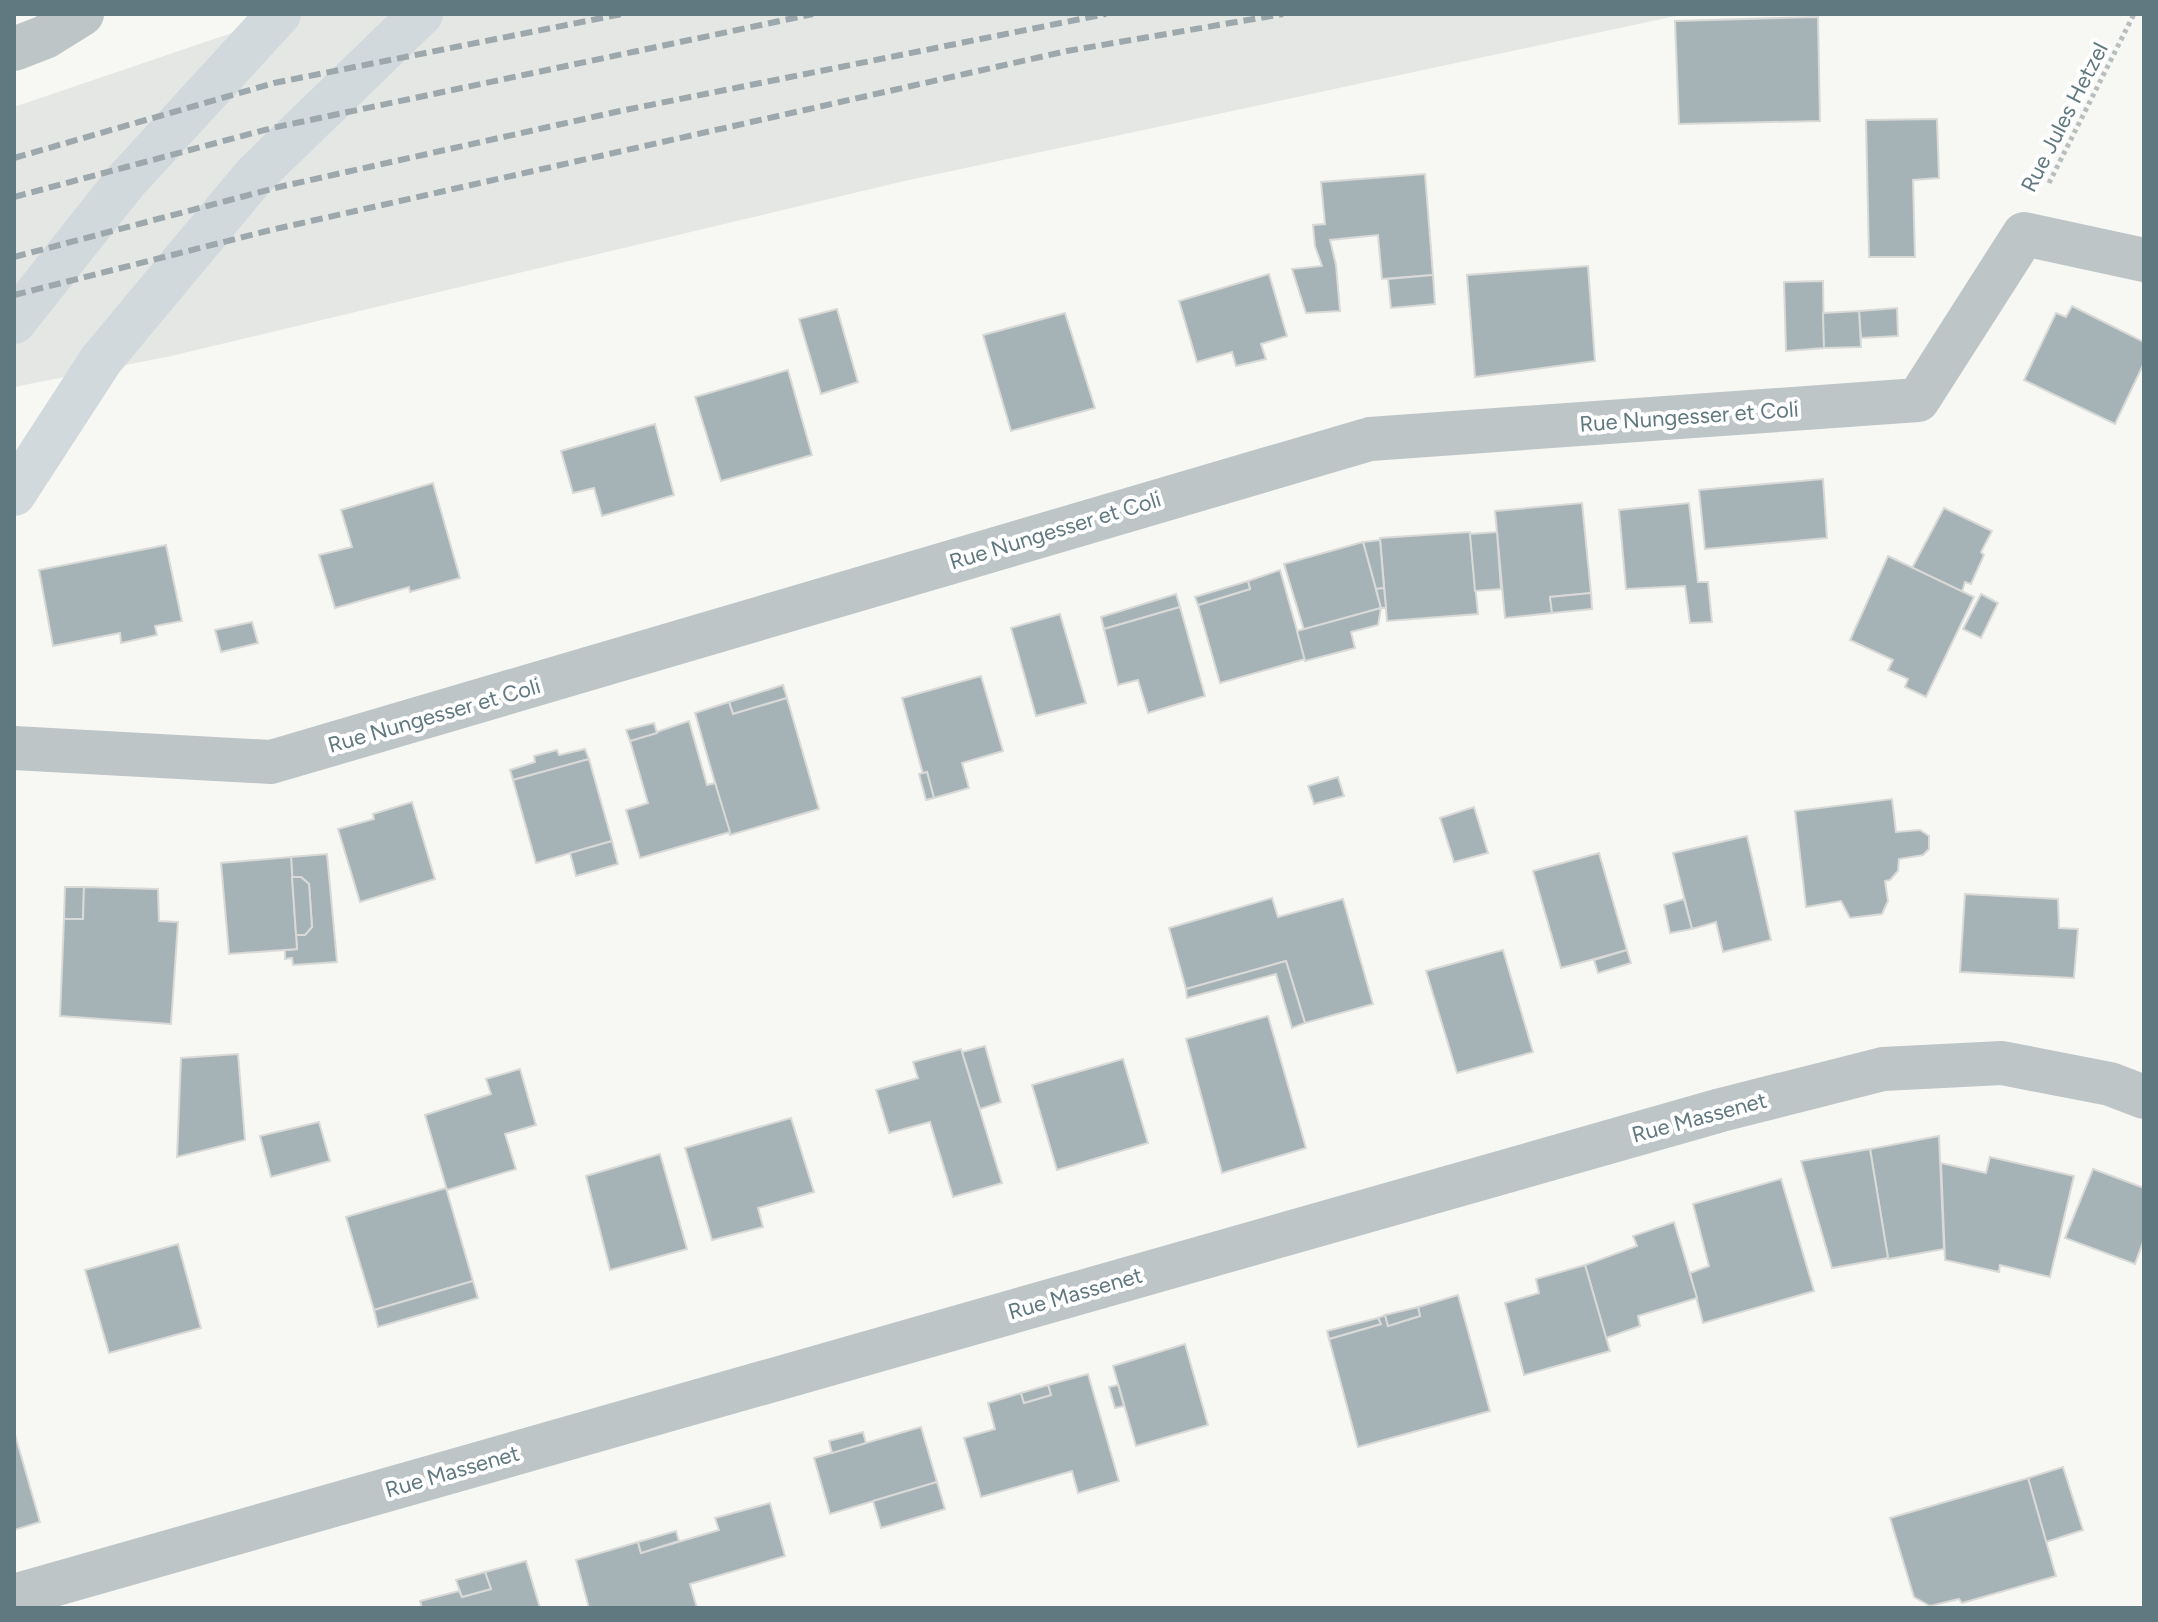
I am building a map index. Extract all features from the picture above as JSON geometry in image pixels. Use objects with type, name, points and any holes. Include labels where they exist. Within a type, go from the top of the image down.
[{"type":"highway","points":[[14,322],[125,182],[279,14]]},
{"type":"highway","points":[[14,494],[101,360],[255,175],[421,14]]},
{"type":"street","points":[[14,49],[45,37],[82,14]]},
{"type":"street","points":[[2024,234],[2144,260]]},
{"type":"street","name":"Rue Nungesser et Coli","points":[[14,748],[271,762],[1370,439],[1918,400],[2024,234]]},
{"type":"street","name":"Rue Massenet","points":[[14,1596],[1705,1114],[1883,1069],[2002,1063],[2110,1084],[2144,1097]]},
{"type":"path","name":"Rue Jules Hetzel","points":[[2024,234],[2134,14]]},
{"type":"shaded area","points":[[288,14],[1685,14],[900,182],[171,356],[14,387],[14,107]]},
{"type":"building","points":[[1818,17],[1820,121],[1679,124],[1675,21]]},
{"type":"building","points":[[1937,119],[1939,178],[1913,180],[1915,257],[1869,257],[1866,120]]},
{"type":"building","points":[[1425,174],[1433,275],[1382,279],[1378,235],[1330,240],[1336,265],[1340,311],[1306,313],[1292,269],[1322,266],[1315,246],[1313,225],[1325,224],[1321,182]]},
{"type":"building","points":[[1588,266],[1595,361],[1475,377],[1467,275]]},
{"type":"building","points":[[1269,274],[1287,336],[1261,344],[1266,359],[1236,366],[1232,352],[1197,362],[1179,301]]},
{"type":"building","points":[[1433,275],[1435,304],[1391,308],[1388,279]]},
{"type":"building","points":[[1823,281],[1824,348],[1786,351],[1784,282]]},
{"type":"building","points":[[2072,306],[2144,342],[2144,363],[2115,424],[2024,380],[2056,313],[2066,317]]},
{"type":"building","points":[[1897,308],[1898,336],[1861,338],[1859,311]]},
{"type":"building","points":[[837,309],[858,382],[821,394],[799,319]]},
{"type":"building","points":[[1859,311],[1861,347],[1824,348],[1823,313]]},
{"type":"building","points":[[1065,313],[1095,408],[1011,431],[983,335]]},
{"type":"building","points":[[788,370],[812,455],[721,481],[695,397]]},
{"type":"building","points":[[655,424],[674,495],[602,516],[594,488],[573,493],[561,451]]},
{"type":"building","points":[[1823,479],[1827,538],[1705,549],[1699,490]]},
{"type":"building","points":[[433,483],[460,578],[410,592],[409,587],[335,608],[319,555],[352,547],[341,510]]},
{"type":"building","points":[[1582,503],[1591,593],[1550,597],[1552,613],[1505,618],[1495,511]]},
{"type":"building","points":[[1689,503],[1698,582],[1708,582],[1712,622],[1690,623],[1685,586],[1626,589],[1619,510]]},
{"type":"building","points":[[1944,508],[1992,531],[1981,552],[1984,555],[1971,584],[1965,582],[1962,592],[1912,568]]},
{"type":"building","points":[[1470,532],[1478,614],[1387,621],[1380,538]]},
{"type":"building","points":[[1497,532],[1501,589],[1475,591],[1470,534]]},
{"type":"building","points":[[1380,540],[1384,588],[1376,589],[1363,542]]},
{"type":"building","points":[[1363,542],[1381,608],[1304,630],[1284,564]]},
{"type":"building","points":[[166,545],[182,621],[155,626],[157,635],[121,643],[120,633],[53,646],[39,570]]},
{"type":"building","points":[[1888,556],[1974,597],[1926,697],[1905,687],[1908,679],[1888,670],[1893,660],[1850,640]]},
{"type":"building","points":[[1280,570],[1305,659],[1220,683],[1198,605],[1250,589],[1248,581]]},
{"type":"building","points":[[1248,581],[1250,589],[1198,605],[1195,597]]},
{"type":"building","points":[[1384,588],[1386,608],[1381,608],[1376,589]]},
{"type":"building","points":[[1591,593],[1592,609],[1552,613],[1550,597]]},
{"type":"building","points":[[1176,594],[1180,607],[1104,629],[1101,617]]},
{"type":"building","points":[[1981,594],[1998,603],[1981,638],[1963,629]]},
{"type":"building","points":[[1180,607],[1205,696],[1148,713],[1138,680],[1118,685],[1104,629]]},
{"type":"building","points":[[1381,608],[1378,625],[1351,632],[1355,648],[1305,661],[1297,631]]},
{"type":"building","points":[[1060,614],[1086,703],[1036,716],[1011,628]]},
{"type":"building","points":[[252,622],[258,643],[221,652],[215,630]]},
{"type":"building","points":[[981,676],[1003,751],[962,763],[969,788],[934,798],[927,772],[923,774],[902,698]]},
{"type":"building","points":[[783,685],[787,698],[733,714],[729,702]]},
{"type":"building","points":[[787,698],[819,809],[730,835],[695,713],[729,702],[733,714]]},
{"type":"building","points":[[689,721],[707,785],[715,783],[730,832],[640,858],[626,810],[648,803],[630,741]]},
{"type":"building","points":[[654,723],[657,733],[630,741],[626,730]]},
{"type":"building","points":[[585,749],[589,759],[513,780],[510,770],[535,762],[534,756],[557,750],[559,755]]},
{"type":"building","points":[[589,759],[612,841],[536,863],[513,780]]},
{"type":"building","points":[[927,772],[934,798],[926,800],[919,774]]},
{"type":"building","points":[[1338,777],[1344,796],[1314,804],[1308,786]]},
{"type":"building","points":[[1892,799],[1896,832],[1920,830],[1929,836],[1929,849],[1923,855],[1899,859],[1898,871],[1885,881],[1888,901],[1882,914],[1850,918],[1841,901],[1806,907],[1795,811]]},
{"type":"building","points":[[412,802],[435,879],[360,902],[338,829],[374,819],[373,814]]},
{"type":"building","points":[[1474,807],[1488,853],[1454,862],[1440,818]]},
{"type":"building","points":[[1747,836],[1771,940],[1723,952],[1716,922],[1692,929],[1673,853]]},
{"type":"building","points":[[612,841],[618,864],[576,876],[570,853]]},
{"type":"building","points":[[1599,853],[1627,950],[1561,968],[1533,871]]},
{"type":"building","points":[[327,854],[337,962],[293,965],[292,958],[285,959],[285,950],[297,949],[296,935],[305,935],[312,927],[309,884],[301,877],[292,877],[291,857]]},
{"type":"building","points":[[291,857],[297,949],[229,954],[221,863]]},
{"type":"building","points":[[292,877],[301,877],[309,884],[312,927],[305,935],[296,935]]},
{"type":"building","points":[[65,887],[84,887],[83,919],[64,919]]},
{"type":"building","points":[[84,887],[158,889],[159,921],[178,922],[171,1024],[60,1016],[64,919],[83,919]]},
{"type":"building","points":[[1965,894],[2058,899],[2059,928],[2078,929],[2074,978],[1960,972]]},
{"type":"building","points":[[1272,898],[1278,917],[1343,899],[1373,1004],[1305,1023],[1286,961],[1186,989],[1169,928]]},
{"type":"building","points":[[1684,899],[1692,929],[1670,933],[1664,905]]},
{"type":"building","points":[[1503,950],[1533,1052],[1457,1073],[1426,971]]},
{"type":"building","points":[[1627,950],[1631,963],[1598,973],[1594,960]]},
{"type":"building","points":[[1286,961],[1305,1023],[1292,1028],[1276,974],[1187,998],[1186,989]]},
{"type":"building","points":[[1268,1016],[1306,1148],[1222,1173],[1186,1039]]},
{"type":"building","points":[[985,1046],[1001,1102],[980,1109],[962,1052]]},
{"type":"building","points":[[961,1049],[1002,1183],[953,1197],[930,1122],[889,1133],[876,1090],[918,1078],[913,1062]]},
{"type":"building","points":[[238,1054],[245,1140],[177,1157],[181,1058]]},
{"type":"building","points":[[1123,1059],[1148,1143],[1057,1170],[1032,1085]]},
{"type":"building","points":[[520,1069],[536,1125],[505,1134],[516,1169],[447,1190],[425,1115],[491,1094],[486,1079]]},
{"type":"building","points":[[791,1118],[814,1192],[758,1208],[763,1227],[712,1240],[685,1148]]},
{"type":"building","points":[[319,1122],[330,1161],[271,1177],[260,1136]]},
{"type":"building","points":[[1939,1136],[1944,1249],[1888,1259],[1870,1149]]},
{"type":"building","points":[[1870,1149],[1888,1258],[1832,1268],[1801,1161]]},
{"type":"building","points":[[660,1154],[687,1249],[610,1270],[586,1176]]},
{"type":"building","points":[[1990,1157],[2074,1176],[2050,1277],[2000,1265],[1999,1272],[1945,1260],[1941,1163],[1986,1173]]},
{"type":"building","points":[[2093,1169],[2144,1188],[2144,1239],[2135,1264],[2065,1238]]},
{"type":"building","points":[[1781,1179],[1814,1291],[1703,1323],[1690,1273],[1709,1266],[1693,1204]]},
{"type":"building","points":[[446,1188],[473,1281],[374,1310],[346,1217]]},
{"type":"building","points":[[1674,1222],[1697,1298],[1638,1316],[1640,1326],[1606,1338],[1585,1265],[1637,1246],[1633,1236]]},
{"type":"building","points":[[178,1244],[201,1328],[109,1353],[85,1270]]},
{"type":"building","points":[[1585,1265],[1610,1351],[1524,1375],[1505,1303],[1539,1293],[1536,1279]]},
{"type":"building","points":[[473,1281],[478,1298],[378,1327],[374,1310]]},
{"type":"building","points":[[1458,1295],[1490,1411],[1358,1447],[1329,1339],[1381,1324],[1378,1318],[1385,1315],[1388,1326],[1420,1316],[1418,1307]]},
{"type":"building","points":[[1418,1307],[1420,1316],[1388,1326],[1385,1315]]},
{"type":"building","points":[[1378,1318],[1381,1324],[1329,1339],[1327,1331]]},
{"type":"building","points":[[1185,1344],[1208,1425],[1136,1446],[1113,1366]]},
{"type":"building","points":[[1088,1374],[1119,1481],[1078,1493],[1072,1471],[981,1497],[964,1438],[995,1429],[988,1403],[1021,1393],[1024,1403],[1051,1395],[1048,1385]]},
{"type":"building","points":[[1048,1385],[1051,1395],[1024,1403],[1021,1393]]},
{"type":"building","points":[[1118,1385],[1124,1406],[1115,1408],[1109,1387]]},
{"type":"building","points":[[921,1427],[937,1482],[830,1514],[814,1458]]},
{"type":"building","points":[[14,1431],[40,1522],[14,1530]]},
{"type":"building","points":[[863,1432],[866,1443],[832,1453],[829,1441]]},
{"type":"building","points":[[2063,1467],[2083,1530],[2046,1542],[2028,1478]]},
{"type":"building","points":[[2028,1478],[2056,1576],[1962,1603],[1959,1599],[1930,1606],[1914,1597],[1890,1518]]},
{"type":"building","points":[[937,1482],[945,1509],[881,1528],[873,1501]]},
{"type":"building","points":[[770,1503],[785,1556],[690,1584],[697,1608],[589,1608],[576,1560],[638,1542],[641,1553],[719,1530],[715,1518]]},
{"type":"building","points":[[676,1531],[679,1541],[641,1553],[638,1542]]},
{"type":"building","points":[[526,1561],[540,1608],[422,1608],[420,1601],[459,1591],[462,1597],[491,1589],[485,1572]]},
{"type":"building","points":[[485,1572],[491,1589],[462,1597],[456,1580]]},
{"type":"railway","points":[[14,158],[274,83],[622,14]]},
{"type":"railway","points":[[14,197],[272,128],[813,14]]},
{"type":"railway","points":[[14,257],[279,187],[620,111],[1106,14]]},
{"type":"railway","points":[[14,295],[271,230],[1067,51],[1283,14]]}]
